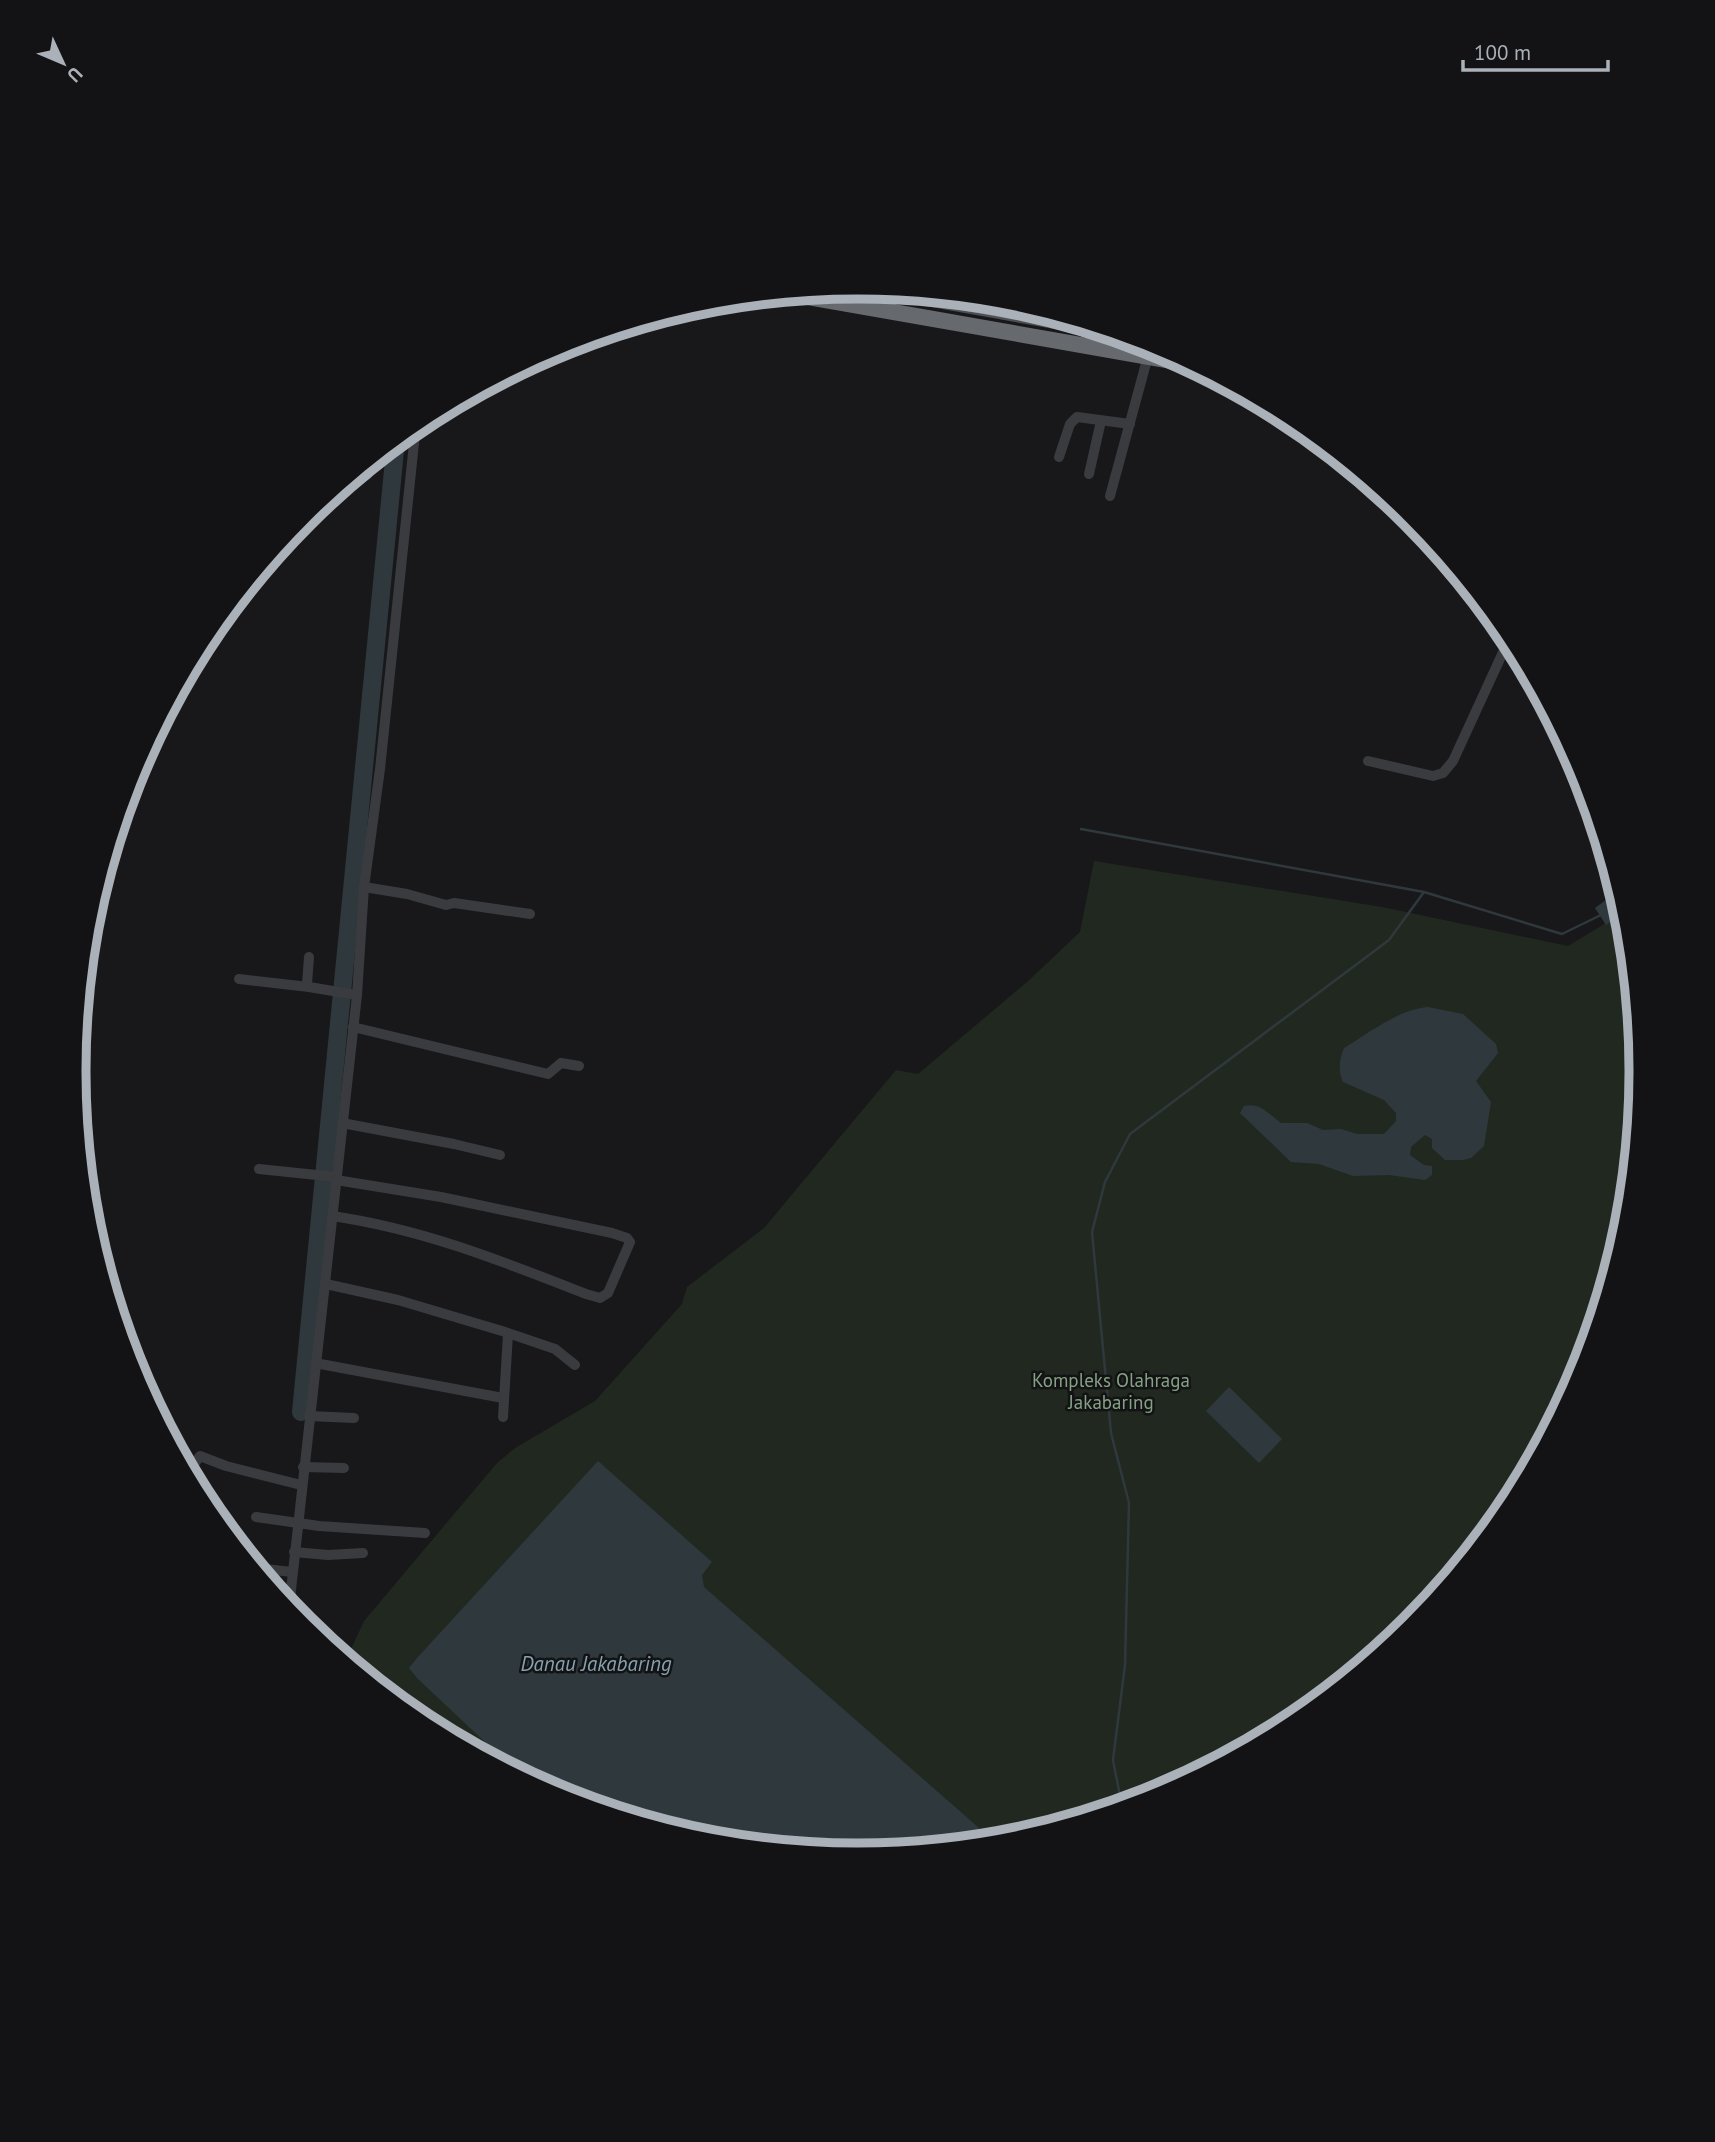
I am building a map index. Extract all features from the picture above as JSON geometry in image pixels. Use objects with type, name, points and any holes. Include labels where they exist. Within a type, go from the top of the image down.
[{"type":"highway","points":[[828,300],[1148,356]]},
{"type":"highway","points":[[874,308],[877,300]]},
{"type":"street","points":[[1110,496],[1148,356]]},
{"type":"street","points":[[1059,457],[1074,419],[1081,416],[1130,424]]},
{"type":"street","points":[[1089,474],[1101,421]]},
{"type":"street","points":[[290,1594],[353,1027],[347,994],[380,769],[414,440]]},
{"type":"street","points":[[1368,761],[1433,776],[1443,773],[1454,761],[1504,650]]},
{"type":"street","points":[[364,887],[407,894],[446,905],[454,903],[530,914]]},
{"type":"street","points":[[309,957],[309,987]]},
{"type":"street","points":[[240,979],[347,994]]},
{"type":"street","points":[[353,1027],[548,1074],[561,1063],[579,1066]]},
{"type":"street","points":[[342,1123],[454,1144],[500,1156]]},
{"type":"street","points":[[259,1169],[309,1174],[441,1197],[612,1233],[625,1237],[630,1242],[608,1293],[600,1297],[463,1247],[361,1219],[332,1216]]},
{"type":"street","points":[[326,1284],[425,1308],[509,1334],[555,1349],[575,1365]]},
{"type":"street","points":[[503,1417],[509,1334]]},
{"type":"street","points":[[315,1363],[503,1398]]},
{"type":"street","points":[[309,1416],[354,1418]]},
{"type":"street","points":[[194,1464],[200,1456],[301,1485]]},
{"type":"street","points":[[303,1467],[344,1468]]},
{"type":"street","points":[[256,1517],[325,1527],[425,1533]]},
{"type":"street","points":[[294,1552],[328,1555],[363,1553]]},
{"type":"street","points":[[268,1569],[292,1572]]},
{"type":"green space","name":"Kompleks Olahraga Jakabaring","points":[[1094,861],[1382,907],[1568,946],[1614,918],[1623,970],[1628,1021],[1628,1121],[1623,1172],[1603,1271],[1571,1366],[1526,1457],[1470,1541],[1403,1617],[1327,1683],[1286,1713],[1199,1763],[1153,1784],[1106,1802],[1008,1828],[908,1841],[858,1843],[807,1841],[707,1828],[609,1802],[516,1763],[472,1739],[429,1713],[350,1652],[364,1621],[497,1463],[515,1448],[595,1401],[682,1304],[687,1287],[764,1228],[896,1070],[918,1074],[1027,982],[1080,932]]},
{"type":"water","points":[[1609,898],[1614,919],[1606,925],[1595,908]]},
{"type":"water","points":[[1428,1007],[1463,1014],[1496,1044],[1498,1053],[1476,1081],[1491,1102],[1484,1146],[1471,1158],[1445,1160],[1432,1148],[1432,1139],[1425,1135],[1411,1147],[1410,1155],[1424,1165],[1432,1166],[1432,1175],[1425,1180],[1389,1175],[1353,1176],[1319,1164],[1291,1162],[1240,1113],[1244,1106],[1250,1105],[1264,1110],[1281,1123],[1307,1123],[1323,1130],[1341,1129],[1357,1134],[1384,1134],[1396,1121],[1396,1113],[1384,1100],[1343,1082],[1340,1070],[1342,1052],[1344,1048],[1395,1017]]},
{"type":"water","points":[[1229,1387],[1282,1439],[1259,1463],[1206,1411]]},
{"type":"water","name":"Danau Jakabaring","points":[[598,1461],[712,1562],[702,1575],[704,1587],[983,1832],[908,1841],[807,1841],[707,1828],[609,1802],[562,1784],[495,1752],[417,1678],[409,1668]]},
{"type":"waterway","points":[[301,1412],[395,454]]},
{"type":"waterway","points":[[1081,829],[1424,892],[1562,934],[1601,915]]},
{"type":"waterway","points":[[1120,1797],[1113,1760],[1125,1665],[1129,1503],[1111,1433],[1092,1232],[1105,1182],[1130,1134],[1389,940],[1424,892]]},
{"type":"tram line","points":[[902,301],[1080,333]]}]
